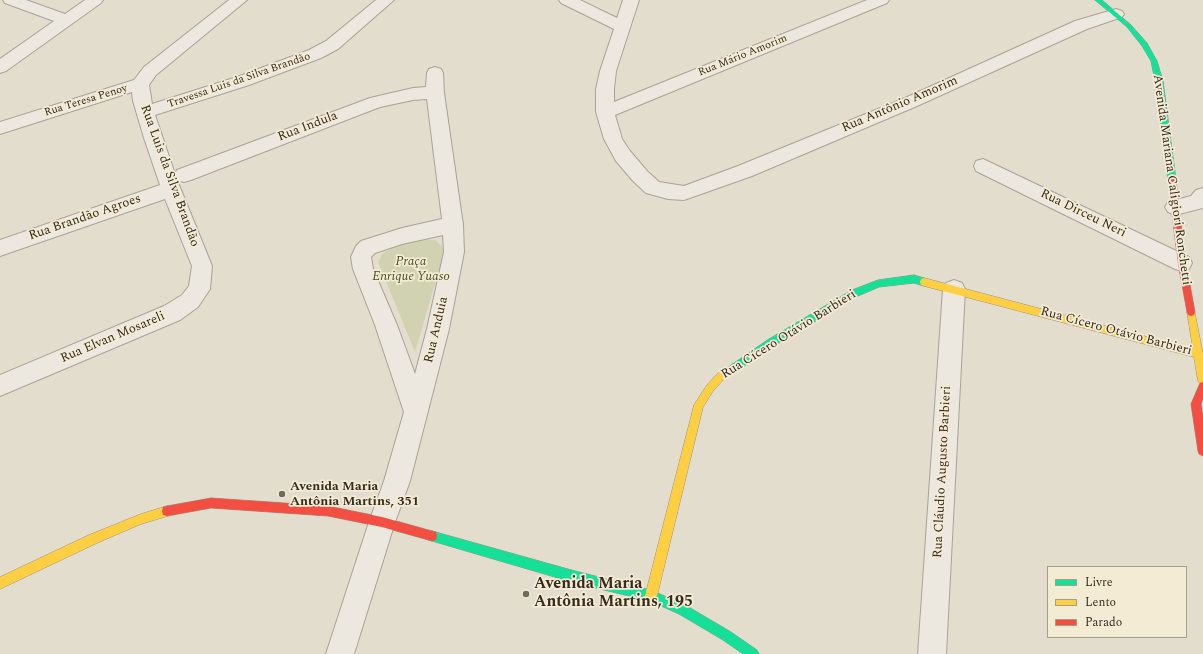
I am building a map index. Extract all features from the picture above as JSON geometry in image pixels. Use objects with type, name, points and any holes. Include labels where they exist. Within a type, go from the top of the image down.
[{"type":"street","points":[[11,0],[66,20]]},
{"type":"street","points":[[0,67],[95,0]]},
{"type":"street","name":"Rua Teresa Penoy","points":[[0,128],[140,84],[150,71],[238,0]]},
{"type":"street","name":"Travessa Luis da Silva Brandão","points":[[146,112],[243,81],[315,54],[337,41],[386,0]]},
{"type":"street","points":[[567,0],[623,27]]},
{"type":"street","points":[[605,112],[605,89],[608,71],[631,0]]},
{"type":"street","name":"Rua Mário Amorim","points":[[605,112],[881,0]]},
{"type":"street","name":"Avenida Mariana Caligiori Ronchetti","points":[[1098,0],[1129,26],[1145,45],[1154,61],[1160,86],[1182,263],[1203,381]]},
{"type":"street","name":"Rua Antônio Amorim","points":[[605,112],[613,139],[623,156],[640,176],[653,188],[668,192],[684,193],[745,171],[911,102],[1081,25],[1116,14]]},
{"type":"street","points":[[416,412],[386,325],[363,269],[361,256],[368,248],[402,236],[453,225],[436,93],[435,73]]},
{"type":"street","name":"Rua Luis da Silva Brandão","points":[[140,84],[142,101],[171,189],[202,266]]},
{"type":"street","name":"Rua Indula","points":[[184,174],[376,102],[413,94],[436,93]]},
{"type":"street","name":"Rua Dirceu Neri","points":[[984,166],[1182,263]]},
{"type":"street","name":"Rua Brandão Agroes","points":[[0,248],[171,189]]},
{"type":"street","points":[[1175,207],[1197,202],[1203,196]]},
{"type":"street","name":"Rua Anduia","points":[[340,654],[382,522],[397,481],[438,329],[454,252],[453,225]]},
{"type":"street","name":"Rua Elvan Mosareli","points":[[0,386],[172,313],[190,301],[199,289],[202,266]]},
{"type":"street","name":"Rua Cícero Otávio Barbieri","points":[[651,596],[699,405],[710,388],[720,377],[772,342],[855,293],[878,284],[914,279],[1198,354]]},
{"type":"street","name":"Rua Cláudio Augusto Barbieri","points":[[932,654],[954,289]]},
{"type":"street","points":[[1203,386],[1196,404],[1203,451]]},
{"type":"street","points":[[0,584],[93,539],[142,519],[173,509],[211,503],[274,506],[328,511],[382,522],[561,573],[651,596],[683,610],[727,636],[753,654]]},
{"type":"green space","name":"Praça Enrique Yuaso","points":[[420,239],[435,240],[445,249],[415,352],[378,262],[382,254],[399,244]]},
{"type":"traffic: fast","points":[[1098,0],[1129,26],[1145,45],[1154,61],[1159,81],[1172,180]]},
{"type":"traffic: fast","points":[[734,368],[772,342],[855,293],[878,284],[914,279],[924,282]]},
{"type":"traffic: fast","points":[[432,536],[575,577],[651,596],[683,610],[727,636],[753,654]]},
{"type":"traffic: slow","points":[[924,282],[1198,354]]},
{"type":"traffic: slow","points":[[1191,312],[1203,381]]},
{"type":"traffic: slow","points":[[651,596],[699,405],[710,388],[720,377],[734,368]]},
{"type":"traffic: slow","points":[[0,583],[93,539],[141,519],[167,511]]},
{"type":"traffic: jam","points":[[1172,180],[1182,263],[1191,312]]},
{"type":"traffic: jam","points":[[1203,386],[1196,404],[1203,451]]},
{"type":"traffic: jam","points":[[167,511],[211,503],[328,511],[382,522],[432,536]]},
{"type":"place","name":"Avenida Maria Antônia Martins, 351","points":[[282,494]]},
{"type":"place","name":"Avenida Maria Antônia Martins, 195","points":[[526,594]]}]
